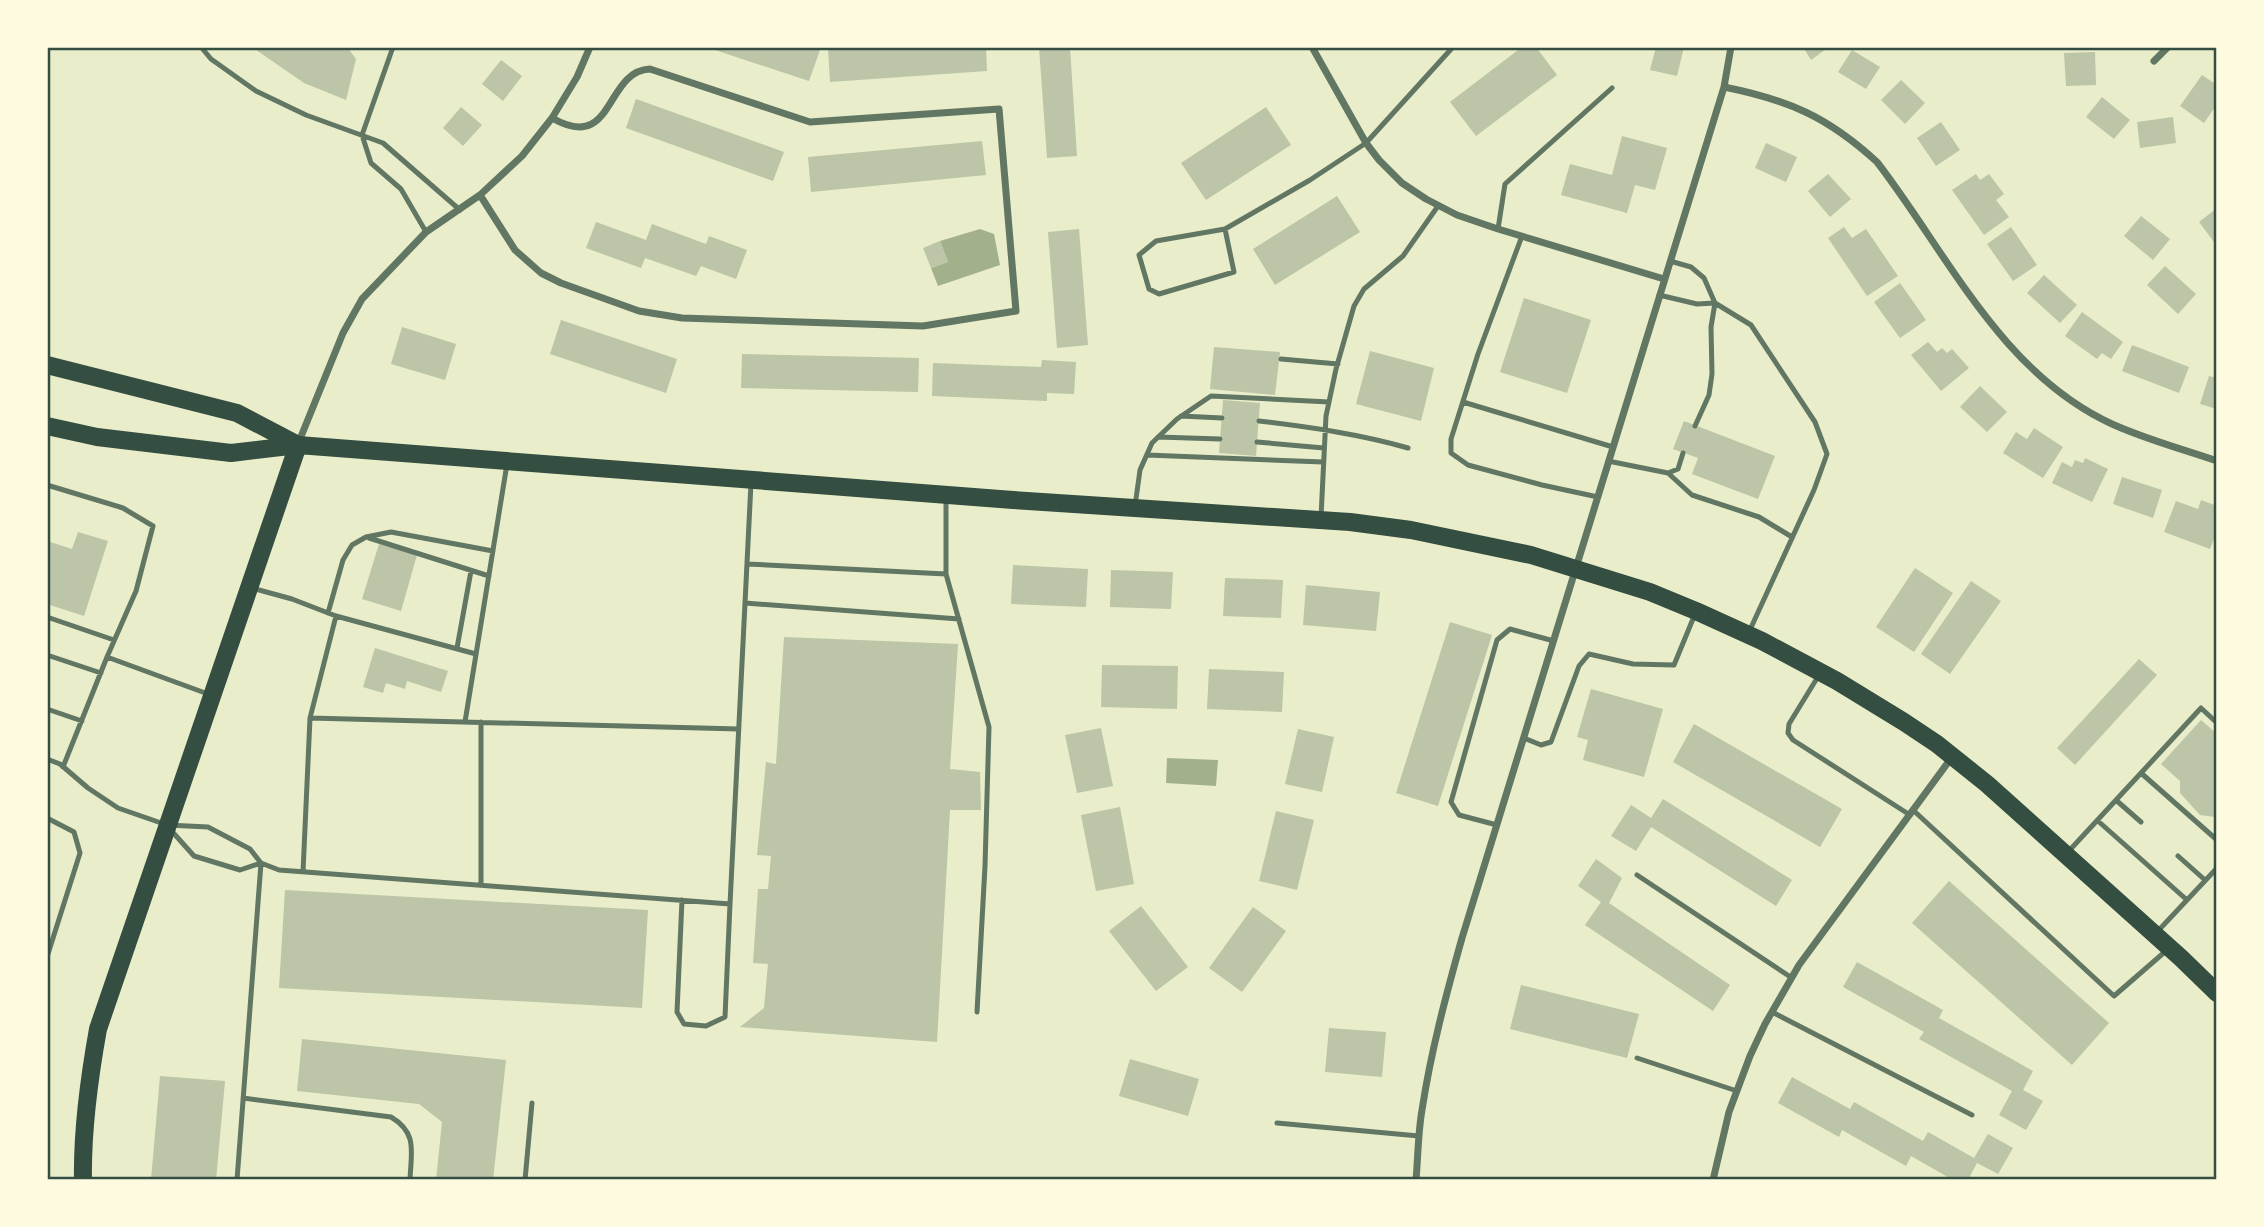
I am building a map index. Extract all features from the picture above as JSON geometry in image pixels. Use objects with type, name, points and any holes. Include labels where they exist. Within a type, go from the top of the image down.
[{"type":"main road","points":[[47,365],[237,413],[298,445]]},
{"type":"main road","points":[[47,426],[97,437],[231,453],[298,445],[946,495],[1321,520],[1411,530],[1531,555],[1650,592],[1696,611],[1821,673],[1904,722],[1987,784],[2217,993]]},
{"type":"main road","points":[[83,1180],[82,1150],[88,1088],[98,1029],[298,445]]},
{"type":"street","points":[[298,445],[343,333],[362,299],[426,232],[480,195],[523,156],[552,118],[577,77],[590,47]]},
{"type":"street","points":[[1312,47],[1366,143],[1402,183],[1457,215],[1664,279]]},
{"type":"street","points":[[1416,1180],[1423,1101],[1438,1025],[1724,86],[1731,47]]},
{"type":"street","points":[[2154,61],[2168,47]]},
{"type":"street","points":[[480,195],[515,250],[541,273],[639,311],[682,318],[923,326],[1016,311],[999,109],[810,122],[650,69],[634,73],[626,80],[596,121],[582,129],[568,127],[552,118]]},
{"type":"street","points":[[1724,86],[1771,97],[1812,114],[1857,144],[1877,162],[1989,322],[2040,376],[2111,424],[2217,461]]},
{"type":"street","points":[[1713,1180],[1721,1139],[1737,1091],[1750,1056],[1772,1012],[1792,978],[1952,757]]},
{"type":"lane","points":[[201,47],[212,59],[256,91],[306,115],[383,143],[460,210]]},
{"type":"lane","points":[[393,47],[362,135],[370,163],[401,189],[426,232]]},
{"type":"lane","points":[[1226,229],[1234,272],[1159,294],[1149,289],[1139,255],[1156,241],[1226,229],[1310,180],[1366,143],[1453,47]]},
{"type":"lane","points":[[1498,229],[1504,184],[1612,88]]},
{"type":"lane","points":[[1321,520],[1325,429],[1329,402],[1354,306],[1364,289],[1403,256],[1438,206]]},
{"type":"lane","points":[[1522,236],[1478,354],[1451,439],[1451,453],[1468,465],[1598,497]]},
{"type":"lane","points":[[1670,261],[1691,267],[1704,278],[1715,303],[1711,327],[1712,374],[1709,395],[1695,426]]},
{"type":"lane","points":[[1659,295],[1697,304],[1715,303],[1751,325],[1815,422],[1827,454],[1814,490],[1747,635]]},
{"type":"lane","points":[[1281,359],[1338,364]]},
{"type":"lane","points":[[1135,508],[1140,470],[1152,443],[1181,416],[1211,396],[1329,402]]},
{"type":"lane","points":[[1463,402],[1613,447]]},
{"type":"lane","points":[[1181,416],[1222,418]]},
{"type":"lane","points":[[1258,421],[1325,429],[1408,448]]},
{"type":"lane","points":[[1158,437],[1220,439]]},
{"type":"lane","points":[[1257,442],[1324,448]]},
{"type":"lane","points":[[1668,473],[1678,469],[1683,453]]},
{"type":"lane","points":[[1147,455],[1323,462]]},
{"type":"lane","points":[[465,722],[508,461]]},
{"type":"lane","points":[[1608,461],[1668,473],[1692,495],[1759,517],[1792,537]]},
{"type":"lane","points":[[682,900],[677,1012],[684,1024],[706,1026],[725,1017],[751,480]]},
{"type":"lane","points":[[47,485],[123,508],[153,526],[136,591],[63,767]]},
{"type":"lane","points":[[946,495],[946,573],[989,727],[977,1012]]},
{"type":"lane","points":[[328,613],[343,560],[352,545],[366,537],[391,532],[493,551]]},
{"type":"lane","points":[[366,537],[489,576]]},
{"type":"lane","points":[[747,564],[946,573]]},
{"type":"lane","points":[[457,648],[471,571]]},
{"type":"lane","points":[[249,587],[292,599],[336,616],[476,654]]},
{"type":"lane","points":[[745,603],[959,619]]},
{"type":"lane","points":[[1524,738],[1541,745],[1551,742],[1579,666],[1590,654],[1633,664],[1674,665],[1696,611]]},
{"type":"lane","points":[[303,872],[310,718],[336,616]]},
{"type":"lane","points":[[47,617],[114,640]]},
{"type":"lane","points":[[1497,825],[1459,815],[1451,802],[1497,640],[1510,629],[1554,641]]},
{"type":"lane","points":[[47,655],[101,673]]},
{"type":"lane","points":[[107,657],[212,695]]},
{"type":"lane","points":[[1821,673],[1789,724],[1788,733],[1793,740],[1911,813],[2113,996],[2169,948]]},
{"type":"lane","points":[[2065,855],[2201,708],[2217,723]]},
{"type":"lane","points":[[47,709],[82,721]]},
{"type":"lane","points":[[310,718],[738,729]]},
{"type":"lane","points":[[481,722],[481,885]]},
{"type":"lane","points":[[47,759],[63,767],[118,808],[167,825],[208,827],[250,849],[261,863],[279,870],[730,904]]},
{"type":"lane","points":[[2141,773],[2217,840]]},
{"type":"lane","points":[[2117,801],[2141,822]]},
{"type":"lane","points":[[47,818],[74,832],[80,853],[47,957]]},
{"type":"lane","points":[[2098,821],[2187,900]]},
{"type":"lane","points":[[167,825],[194,856],[240,870],[261,863]]},
{"type":"lane","points":[[2178,856],[2205,880]]},
{"type":"lane","points":[[237,1180],[261,863]]},
{"type":"lane","points":[[2155,935],[2217,868]]},
{"type":"lane","points":[[1637,875],[1792,978]]},
{"type":"lane","points":[[1772,1012],[1972,1115]]},
{"type":"lane","points":[[1637,1058],[1737,1091]]},
{"type":"lane","points":[[243,1098],[391,1117],[404,1124],[411,1137],[410,1180]]},
{"type":"lane","points":[[525,1180],[532,1103]]},
{"type":"lane","points":[[1277,1122],[1419,1136]]},
{"type":"shaded area","points":[[980,229],[994,234],[1000,265],[938,286],[931,268],[948,262],[940,241]]},
{"type":"shaded area","points":[[1167,758],[1218,760],[1216,786],[1166,783]]},
{"type":"building","points":[[252,47],[354,47],[350,51],[356,59],[346,100],[304,83]]},
{"type":"building","points":[[706,47],[810,47],[820,50],[809,81]]},
{"type":"building","points":[[986,47],[987,71],[830,82],[828,49]]},
{"type":"building","points":[[1039,47],[1070,47],[1077,156],[1047,158]]},
{"type":"building","points":[[1522,47],[1536,47],[1557,75],[1476,136],[1450,102]]},
{"type":"building","points":[[1656,47],[1684,47],[1677,76],[1650,70]]},
{"type":"building","points":[[1803,47],[1829,47],[1811,60]]},
{"type":"building","points":[[1852,50],[1880,67],[1866,89],[1838,72]]},
{"type":"building","points":[[2095,52],[2096,85],[2066,86],[2064,53]]},
{"type":"building","points":[[501,60],[522,76],[503,101],[482,84]]},
{"type":"building","points":[[2202,75],[2217,85],[2217,104],[2204,123],[2180,106]]},
{"type":"building","points":[[1901,80],[1925,103],[1905,124],[1881,100]]},
{"type":"building","points":[[2102,97],[2130,120],[2114,139],[2086,117]]},
{"type":"building","points":[[636,99],[784,152],[773,181],[626,128]]},
{"type":"building","points":[[461,107],[482,125],[463,146],[443,128]]},
{"type":"building","points":[[1266,107],[1291,145],[1206,200],[1181,163]]},
{"type":"building","points":[[2173,117],[2176,143],[2140,148],[2137,122]]},
{"type":"building","points":[[1941,122],[1960,150],[1936,166],[1917,138]]},
{"type":"building","points":[[1622,136],[1667,148],[1655,190],[1635,185],[1627,213],[1561,195],[1570,164],[1612,175]]},
{"type":"building","points":[[982,141],[986,175],[811,192],[808,157]]},
{"type":"building","points":[[1766,143],[1797,157],[1786,182],[1755,168]]},
{"type":"building","points":[[1828,174],[1851,199],[1830,217],[1808,191]]},
{"type":"building","points":[[1976,174],[1980,180],[1989,174],[2004,194],[1996,200],[2009,217],[1984,235],[1952,190]]},
{"type":"building","points":[[1337,196],[1360,232],[1275,285],[1253,249]]},
{"type":"building","points":[[2217,208],[2217,246],[2199,222]]},
{"type":"building","points":[[2141,216],[2170,239],[2153,260],[2124,236]]},
{"type":"building","points":[[596,222],[646,240],[652,224],[706,244],[709,236],[747,250],[736,279],[701,266],[696,276],[645,258],[641,268],[586,248]]},
{"type":"building","points":[[1844,227],[1852,238],[1866,229],[1898,276],[1867,296],[1828,238]]},
{"type":"building","points":[[2011,227],[2037,265],[2013,281],[1987,244]]},
{"type":"building","points":[[1079,229],[1088,345],[1057,348],[1048,232]]},
{"type":"building","points":[[940,241],[948,262],[931,268],[923,248]]},
{"type":"building","points":[[2165,266],[2196,294],[2178,314],[2147,285]]},
{"type":"building","points":[[2044,275],[2077,305],[2060,323],[2027,293]]},
{"type":"building","points":[[1900,283],[1926,320],[1900,338],[1874,302]]},
{"type":"building","points":[[1524,298],[1591,320],[1567,393],[1500,372]]},
{"type":"building","points":[[2082,312],[2123,342],[2111,359],[2102,353],[2097,359],[2065,336]]},
{"type":"building","points":[[561,320],[677,359],[666,393],[550,354]]},
{"type":"building","points":[[402,327],[456,344],[445,380],[391,364]]},
{"type":"building","points":[[1928,342],[1937,352],[1942,348],[1947,353],[1952,349],[1969,368],[1941,391],[1911,355]]},
{"type":"building","points":[[2132,345],[2189,367],[2179,393],[2122,371]]},
{"type":"building","points":[[1214,347],[1280,352],[1275,395],[1210,389]]},
{"type":"building","points":[[1370,351],[1434,368],[1421,421],[1356,404]]},
{"type":"building","points":[[742,354],[919,358],[918,392],[741,388]]},
{"type":"building","points":[[1042,360],[1076,362],[1074,394],[1047,393],[1047,401],[932,396],[933,363],[1041,367]]},
{"type":"building","points":[[2209,376],[2217,378],[2217,409],[2200,404]]},
{"type":"building","points":[[1980,386],[2007,412],[1987,432],[1960,407]]},
{"type":"building","points":[[1223,400],[1260,403],[1256,456],[1219,453]]},
{"type":"building","points":[[1684,421],[1775,456],[1758,499],[1692,474],[1698,458],[1673,449]]},
{"type":"building","points":[[2034,428],[2063,447],[2043,478],[2003,453],[2016,432],[2027,439]]},
{"type":"building","points":[[2085,458],[2108,469],[2092,502],[2052,483],[2062,462],[2072,467],[2075,460],[2083,463]]},
{"type":"building","points":[[2122,477],[2162,490],[2153,518],[2113,504]]},
{"type":"building","points":[[2201,500],[2217,506],[2217,531],[2210,549],[2164,532],[2176,501],[2198,509]]},
{"type":"building","points":[[78,532],[108,541],[84,616],[47,604],[47,541],[72,549]]},
{"type":"building","points":[[379,544],[417,555],[401,611],[362,599]]},
{"type":"building","points":[[1013,565],[1088,569],[1086,607],[1011,604]]},
{"type":"building","points":[[1915,568],[1953,593],[1914,652],[1876,627]]},
{"type":"building","points":[[1111,570],[1173,572],[1171,609],[1110,607]]},
{"type":"building","points":[[1225,578],[1283,580],[1281,618],[1223,616]]},
{"type":"building","points":[[1971,581],[2001,601],[1950,674],[1921,654]]},
{"type":"building","points":[[1306,585],[1380,592],[1376,631],[1303,625]]},
{"type":"building","points":[[1450,622],[1492,635],[1438,806],[1396,793]]},
{"type":"building","points":[[784,637],[958,644],[950,769],[980,772],[981,810],[950,810],[937,1042],[740,1027],[764,1008],[768,964],[753,963],[758,889],[768,889],[771,856],[757,855],[766,762],[776,764]]},
{"type":"building","points":[[375,648],[448,671],[441,692],[407,681],[405,689],[386,683],[383,693],[363,687]]},
{"type":"building","points":[[2139,659],[2157,675],[2075,765],[2057,748]]},
{"type":"building","points":[[1102,665],[1178,666],[1177,709],[1101,707]]},
{"type":"building","points":[[1209,669],[1284,672],[1282,712],[1207,709]]},
{"type":"building","points":[[1591,689],[1663,709],[1644,777],[1583,760],[1588,740],[1577,737]]},
{"type":"building","points":[[2201,720],[2217,734],[2215,817],[2200,815],[2180,793],[2180,781],[2161,764]]},
{"type":"building","points":[[1694,724],[1842,809],[1820,847],[1673,762]]},
{"type":"building","points":[[1101,728],[1113,786],[1077,793],[1065,735]]},
{"type":"building","points":[[1298,729],[1334,737],[1322,792],[1285,784]]},
{"type":"building","points":[[1663,799],[1792,880],[1776,906],[1651,827],[1636,851],[1611,836],[1631,805],[1651,818]]},
{"type":"building","points":[[1120,807],[1134,884],[1096,891],[1081,815]]},
{"type":"building","points":[[1276,811],[1314,820],[1297,890],[1259,881]]},
{"type":"building","points":[[1596,859],[1622,878],[1609,903],[1730,985],[1713,1011],[1585,925],[1601,902],[1578,886]]},
{"type":"building","points":[[1949,881],[2109,1023],[2072,1065],[1912,923]]},
{"type":"building","points":[[285,890],[648,910],[642,1008],[279,988]]},
{"type":"building","points":[[1141,906],[1188,967],[1156,991],[1109,931]]},
{"type":"building","points":[[1253,907],[1286,931],[1242,992],[1209,968]]},
{"type":"building","points":[[1857,962],[1943,1010],[1939,1018],[2033,1071],[2023,1090],[2043,1101],[2026,1130],[1999,1115],[2012,1091],[1919,1039],[1924,1032],[1843,987]]},
{"type":"building","points":[[1521,985],[1639,1014],[1627,1058],[1510,1029]]},
{"type":"building","points":[[1329,1028],[1386,1032],[1382,1077],[1325,1072]]},
{"type":"building","points":[[302,1039],[506,1060],[493,1180],[436,1180],[442,1122],[419,1104],[297,1091]]},
{"type":"building","points":[[1130,1059],[1199,1079],[1188,1116],[1119,1096]]},
{"type":"building","points":[[160,1076],[225,1081],[216,1180],[151,1180]]},
{"type":"building","points":[[1792,1077],[1850,1109],[1854,1102],[1923,1141],[1928,1132],[1974,1158],[1988,1134],[2013,1148],[1998,1174],[1977,1163],[1968,1180],[1953,1180],[1911,1156],[1906,1166],[1842,1130],[1839,1137],[1778,1103]]}]
